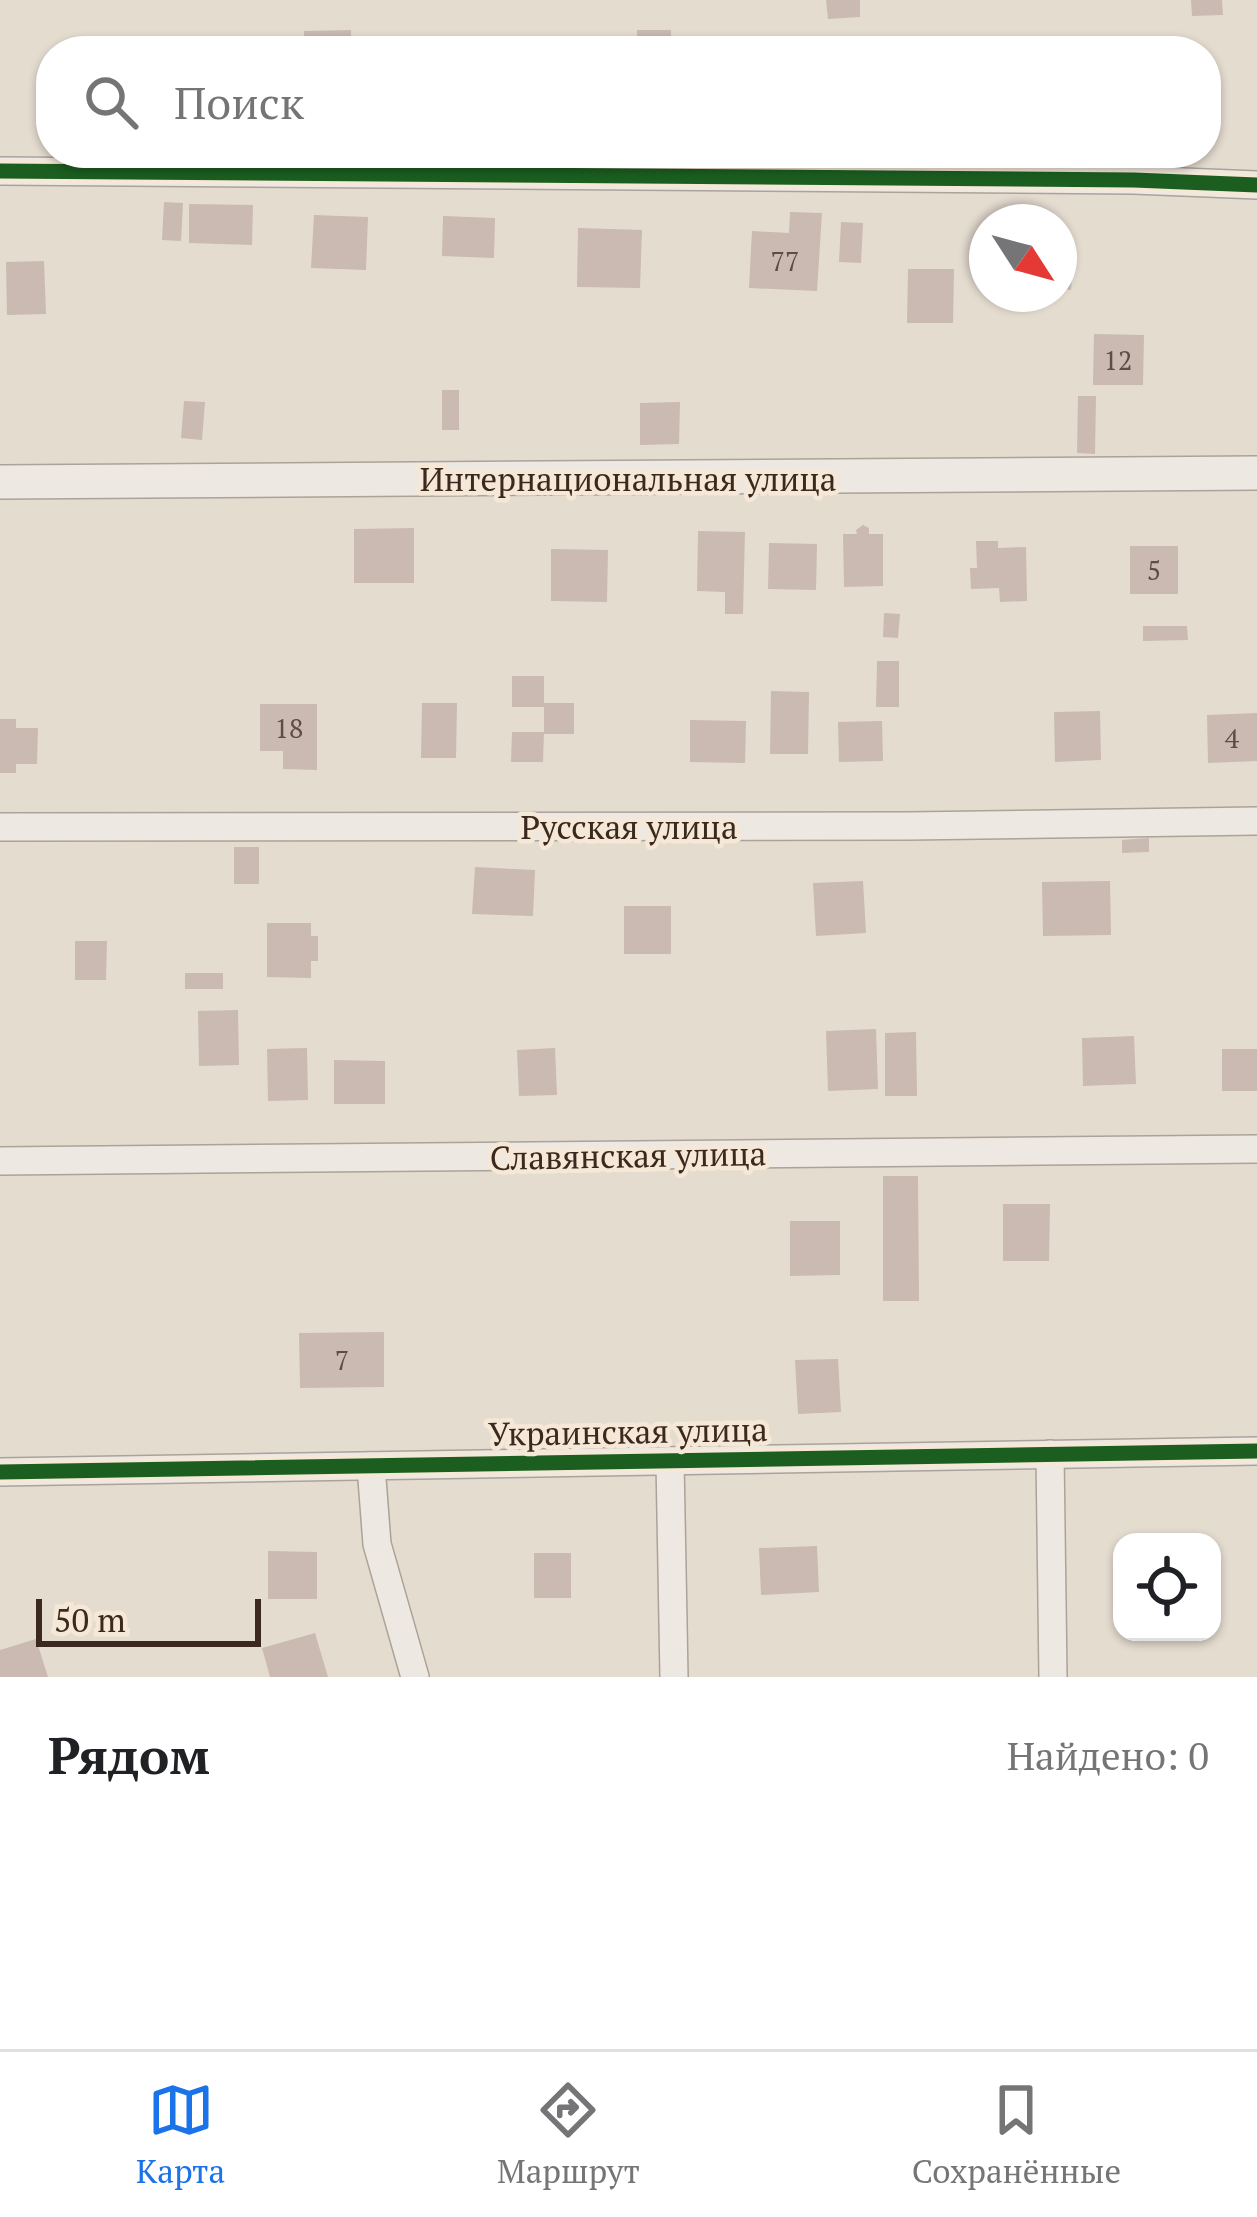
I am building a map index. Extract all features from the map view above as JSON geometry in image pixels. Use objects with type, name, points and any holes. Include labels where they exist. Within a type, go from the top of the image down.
[{"type":"street","points":[[0,171],[1086,179],[1257,185]]},
{"type":"street","name":"Интернациональная улица","points":[[0,482],[1257,473]]},
{"type":"street","name":"Русская улица","points":[[0,827],[1257,821]]},
{"type":"street","name":"Славянская улица","points":[[0,1161],[1257,1149]]},
{"type":"street","name":"Украинская улица","points":[[0,1472],[1257,1450]]},
{"type":"street","points":[[1050,1454],[1053,1677]]},
{"type":"street","points":[[670,1461],[674,1677]]},
{"type":"street","points":[[371,1466],[377,1544],[415,1677]]},
{"type":"building","points":[[826,0],[860,0],[860,17],[828,19]]},
{"type":"building","points":[[1191,0],[1222,0],[1223,15],[1192,16]]},
{"type":"building","points":[[351,30],[351,36],[304,36],[304,31]]},
{"type":"building","points":[[637,30],[671,30],[671,36],[637,36]]},
{"type":"building","points":[[164,202],[183,203],[181,241],[162,240]]},
{"type":"building","points":[[189,204],[253,205],[252,245],[189,243]]},
{"type":"building","points":[[790,212],[822,213],[817,291],[749,288],[752,231],[789,233]]},
{"type":"building","points":[[314,215],[368,217],[366,270],[311,268]]},
{"type":"building","points":[[443,216],[495,218],[494,258],[442,256]]},
{"type":"building","points":[[841,222],[863,223],[861,263],[839,262]]},
{"type":"building","points":[[578,228],[642,230],[640,288],[577,287]]},
{"type":"building","points":[[44,261],[46,314],[7,315],[6,262]]},
{"type":"building","points":[[908,269],[954,269],[953,323],[907,323]]},
{"type":"building","points":[[1094,334],[1144,335],[1143,385],[1093,385]]},
{"type":"building","points":[[442,390],[459,390],[459,430],[442,430]]},
{"type":"building","points":[[1078,396],[1096,396],[1095,454],[1077,453]]},
{"type":"building","points":[[184,401],[205,402],[202,440],[181,438]]},
{"type":"building","points":[[680,402],[679,444],[640,445],[640,403]]},
{"type":"building","points":[[863,525],[869,534],[883,534],[883,586],[844,587],[843,534],[857,534]]},
{"type":"building","points":[[414,528],[414,583],[354,583],[354,529]]},
{"type":"building","points":[[698,531],[745,532],[743,614],[725,614],[725,592],[697,591]]},
{"type":"building","points":[[976,541],[998,541],[998,548],[1026,547],[1027,601],[1000,602],[999,588],[971,589],[970,568],[977,568]]},
{"type":"building","points":[[769,543],[817,544],[816,590],[768,589]]},
{"type":"building","points":[[1130,546],[1178,546],[1178,594],[1130,594]]},
{"type":"building","points":[[551,549],[608,550],[607,602],[551,601]]},
{"type":"building","points":[[884,613],[900,614],[898,638],[883,637]]},
{"type":"building","points":[[1143,626],[1187,626],[1188,640],[1143,641]]},
{"type":"building","points":[[877,661],[899,661],[899,707],[876,707]]},
{"type":"building","points":[[512,676],[544,676],[544,707],[512,707]]},
{"type":"building","points":[[771,691],[809,692],[808,754],[770,754]]},
{"type":"building","points":[[422,703],[457,703],[456,758],[421,758]]},
{"type":"building","points":[[544,703],[574,703],[574,734],[544,734]]},
{"type":"building","points":[[260,704],[317,704],[317,770],[283,769],[283,751],[260,751]]},
{"type":"building","points":[[1100,711],[1101,760],[1055,762],[1054,712]]},
{"type":"building","points":[[1257,713],[1257,761],[1208,763],[1207,715]]},
{"type":"building","points":[[0,719],[16,719],[16,728],[38,728],[37,764],[16,764],[16,773],[0,773]]},
{"type":"building","points":[[690,720],[746,721],[745,763],[690,762]]},
{"type":"building","points":[[882,721],[883,761],[839,762],[838,722]]},
{"type":"building","points":[[512,732],[544,732],[543,762],[511,762]]},
{"type":"building","points":[[1149,838],[1149,852],[1122,853],[1122,840]]},
{"type":"building","points":[[234,847],[259,847],[259,884],[234,884]]},
{"type":"building","points":[[475,867],[535,870],[533,916],[472,914]]},
{"type":"building","points":[[863,881],[866,933],[816,936],[813,883]]},
{"type":"building","points":[[1110,881],[1111,935],[1043,936],[1042,882]]},
{"type":"building","points":[[624,906],[671,906],[671,954],[624,954]]},
{"type":"building","points":[[267,923],[311,923],[311,936],[318,936],[318,961],[311,961],[311,978],[267,977]]},
{"type":"building","points":[[75,941],[107,941],[106,980],[75,980]]},
{"type":"building","points":[[185,973],[223,973],[223,989],[185,989]]},
{"type":"building","points":[[238,1010],[239,1065],[199,1066],[198,1011]]},
{"type":"building","points":[[876,1029],[878,1089],[828,1091],[826,1031]]},
{"type":"building","points":[[916,1032],[917,1096],[885,1096],[885,1033]]},
{"type":"building","points":[[1134,1036],[1136,1084],[1083,1086],[1082,1038]]},
{"type":"building","points":[[307,1048],[308,1100],[268,1101],[267,1049]]},
{"type":"building","points":[[555,1048],[557,1095],[519,1096],[517,1050]]},
{"type":"building","points":[[1222,1049],[1257,1049],[1257,1091],[1222,1091]]},
{"type":"building","points":[[334,1060],[385,1061],[385,1104],[334,1104]]},
{"type":"building","points":[[883,1176],[918,1176],[919,1301],[883,1301]]},
{"type":"building","points":[[1003,1204],[1050,1204],[1049,1261],[1003,1261]]},
{"type":"building","points":[[790,1221],[840,1221],[840,1275],[790,1276]]},
{"type":"building","points":[[384,1332],[384,1387],[300,1388],[299,1333]]},
{"type":"building","points":[[838,1359],[841,1412],[798,1414],[795,1360]]},
{"type":"building","points":[[817,1546],[819,1592],[761,1595],[759,1548]]},
{"type":"building","points":[[268,1551],[317,1552],[317,1599],[268,1599]]},
{"type":"building","points":[[534,1553],[571,1553],[571,1598],[534,1598]]},
{"type":"building","points":[[315,1633],[328,1677],[270,1677],[262,1648]]},
{"type":"building","points":[[36,1639],[48,1677],[0,1677],[0,1650]]},
{"type":"cycle path","points":[[0,171],[1134,180],[1257,185]]},
{"type":"cycle path","points":[[0,1472],[1257,1451]]}]
